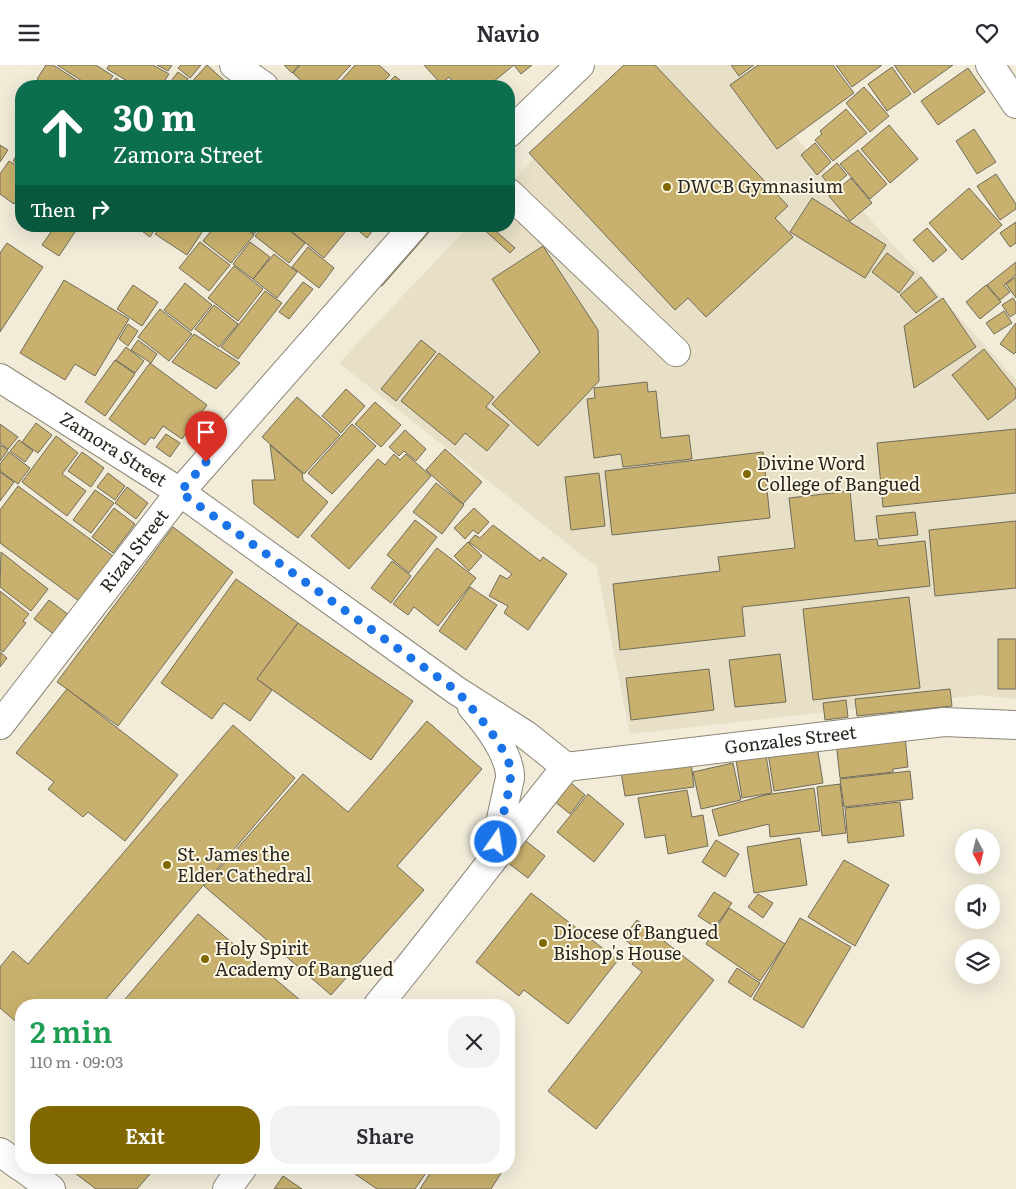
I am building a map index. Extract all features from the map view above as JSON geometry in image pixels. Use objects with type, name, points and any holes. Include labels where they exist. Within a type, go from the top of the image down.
[{"type":"street","points":[[234,65],[255,80]]},
{"type":"street","points":[[515,127],[580,65]]},
{"type":"street","points":[[990,65],[1016,105]]},
{"type":"street","points":[[515,199],[676,352]]},
{"type":"street","name":"Rizal Street","points":[[0,725],[180,492],[409,232]]},
{"type":"street","name":"Zamora Street","points":[[2,383],[180,492],[457,691],[526,735],[566,767]]},
{"type":"street","points":[[457,691],[485,722],[510,767],[510,779],[493,857]]},
{"type":"street","name":"Gonzales Street","points":[[566,767],[944,722],[1016,725]]},
{"type":"street","points":[[383,999],[448,920],[493,857],[566,767]]},
{"type":"street","points":[[0,1151],[15,1162]]},
{"type":"street","points":[[31,1174],[51,1189]]},
{"type":"street","points":[[226,1189],[238,1174]]},
{"type":"shaded area","name":"Divine Word College of Bangued","points":[[623,65],[730,65],[1016,380],[1016,699],[978,695],[630,734],[597,567],[339,363],[463,232],[515,232],[515,179]]},
{"type":"building","points":[[46,65],[53,65],[77,80],[39,80],[37,79]]},
{"type":"building","points":[[57,65],[96,65],[113,76],[110,80],[81,80]]},
{"type":"building","points":[[109,65],[153,65],[169,74],[165,80],[126,80],[107,69]]},
{"type":"building","points":[[157,65],[172,65],[168,71]]},
{"type":"building","points":[[181,65],[201,65],[190,78],[178,68]]},
{"type":"building","points":[[207,65],[223,80],[193,80]]},
{"type":"building","points":[[284,65],[299,65],[292,73]]},
{"type":"building","points":[[300,65],[351,65],[337,80],[301,80],[293,73]]},
{"type":"building","points":[[355,65],[379,65],[390,75],[385,80],[342,80]]},
{"type":"building","points":[[424,65],[514,65],[495,80],[451,80],[449,77],[446,80],[437,80]]},
{"type":"building","points":[[514,65],[532,65],[521,74]]},
{"type":"building","points":[[624,65],[655,65],[788,206],[775,218],[793,237],[706,317],[688,298],[675,310],[529,153]]},
{"type":"building","points":[[731,65],[754,65],[739,76]]},
{"type":"building","points":[[758,65],[833,65],[854,93],[777,149],[730,85]]},
{"type":"building","points":[[836,65],[882,65],[852,87]]},
{"type":"building","points":[[894,65],[953,65],[914,93]]},
{"type":"building","points":[[892,67],[911,94],[887,111],[868,84]]},
{"type":"building","points":[[968,68],[985,92],[938,125],[921,101]]},
{"type":"building","points":[[178,72],[188,79],[187,80],[172,80]]},
{"type":"building","points":[[395,76],[400,80],[391,80]]},
{"type":"building","points":[[864,87],[889,116],[870,132],[846,103]]},
{"type":"building","points":[[846,109],[867,133],[833,161],[815,140],[822,134],[820,131]]},
{"type":"building","points":[[889,125],[918,159],[890,183],[861,149]]},
{"type":"building","points":[[974,129],[996,162],[977,174],[956,141]]},
{"type":"building","points":[[815,143],[831,162],[817,175],[801,155]]},
{"type":"building","points":[[0,145],[8,150],[0,162]]},
{"type":"building","points":[[858,150],[887,184],[870,199],[840,164]]},
{"type":"building","points":[[9,161],[15,164],[14,204],[0,194],[0,174]]},
{"type":"building","points":[[837,163],[847,175],[832,188],[822,176]]},
{"type":"building","points":[[996,174],[1016,204],[1016,209],[1000,220],[977,186]]},
{"type":"building","points":[[851,178],[872,203],[850,221],[829,196]]},
{"type":"building","points":[[969,188],[1002,225],[962,260],[929,223]]},
{"type":"building","points":[[812,198],[886,245],[865,278],[790,232]]},
{"type":"building","points":[[1016,222],[1016,243],[1010,247],[1000,233]]},
{"type":"building","points":[[927,228],[947,250],[933,262],[913,240]]},
{"type":"building","points":[[51,232],[75,232],[59,256],[42,245]]},
{"type":"building","points":[[143,232],[153,232],[150,237]]},
{"type":"building","points":[[156,232],[202,232],[187,255],[155,234]]},
{"type":"building","points":[[210,232],[250,232],[254,235],[231,263],[203,241]]},
{"type":"building","points":[[258,232],[291,232],[305,243],[289,263],[255,236]]},
{"type":"building","points":[[292,232],[345,232],[324,258]]},
{"type":"building","points":[[360,232],[372,232],[367,238]]},
{"type":"building","points":[[418,232],[429,232],[382,286],[374,279]]},
{"type":"building","points":[[487,232],[497,232],[515,248],[510,253]]},
{"type":"building","points":[[200,242],[230,265],[209,291],[179,268]]},
{"type":"building","points":[[250,242],[270,257],[253,279],[233,264]]},
{"type":"building","points":[[7,243],[43,267],[0,332],[0,253]]},
{"type":"building","points":[[543,246],[598,330],[599,381],[538,446],[492,404],[540,352],[492,279]]},
{"type":"building","points":[[308,247],[334,268],[319,288],[292,267]]},
{"type":"building","points":[[887,253],[914,273],[899,293],[872,272]]},
{"type":"building","points":[[274,254],[297,272],[277,298],[253,279]]},
{"type":"building","points":[[1016,262],[1016,275],[1004,285],[1010,292],[1000,300],[987,285]]},
{"type":"building","points":[[234,266],[263,289],[238,321],[208,298]]},
{"type":"building","points":[[921,277],[937,297],[916,313],[900,295]]},
{"type":"building","points":[[1016,277],[1016,298],[1006,284]]},
{"type":"building","points":[[64,280],[129,319],[95,376],[75,364],[65,380],[20,353]]},
{"type":"building","points":[[303,282],[313,289],[289,319],[279,312]]},
{"type":"building","points":[[185,283],[212,305],[191,331],[164,310]]},
{"type":"building","points":[[133,285],[158,302],[142,326],[117,309]]},
{"type":"building","points":[[986,285],[1001,302],[980,319],[966,302]]},
{"type":"building","points":[[265,291],[282,303],[238,359],[221,347]]},
{"type":"building","points":[[943,298],[976,347],[914,388],[904,326]]},
{"type":"building","points":[[1013,298],[1016,303],[1016,313],[1010,317],[1002,305]]},
{"type":"building","points":[[214,305],[238,324],[219,347],[195,329]]},
{"type":"building","points":[[160,309],[192,334],[169,361],[138,337]]},
{"type":"building","points":[[1004,311],[1012,323],[994,334],[986,323]]},
{"type":"building","points":[[1016,323],[1016,352],[1014,354],[1000,344]]},
{"type":"building","points":[[128,324],[138,331],[128,346],[119,339]]},
{"type":"building","points":[[194,334],[240,363],[216,389],[172,362]]},
{"type":"building","points":[[138,340],[157,354],[151,363],[131,350]]},
{"type":"building","points":[[421,340],[436,352],[396,401],[381,389]]},
{"type":"building","points":[[126,347],[144,361],[135,373],[116,360]]},
{"type":"building","points":[[984,349],[1016,389],[1016,398],[988,420],[952,375]]},
{"type":"building","points":[[439,353],[494,397],[486,407],[509,425],[487,451],[465,433],[455,445],[401,401]]},
{"type":"building","points":[[115,360],[135,374],[105,416],[85,402]]},
{"type":"building","points":[[150,363],[207,405],[182,439],[163,426],[154,439],[151,437],[145,445],[109,419]]},
{"type":"building","points":[[647,382],[648,392],[656,391],[661,438],[689,435],[692,459],[623,467],[621,454],[594,458],[587,399],[595,398],[594,388]]},
{"type":"building","points":[[346,389],[365,406],[341,433],[322,416]]},
{"type":"building","points":[[297,397],[340,435],[304,474],[262,437]]},
{"type":"building","points":[[375,402],[401,425],[381,447],[355,424]]},
{"type":"building","points":[[36,423],[52,435],[38,453],[22,442]]},
{"type":"building","points":[[0,424],[18,437],[8,449],[0,443]]},
{"type":"building","points":[[352,424],[376,446],[332,494],[308,473]]},
{"type":"building","points":[[1016,429],[1016,493],[883,507],[877,443]]},
{"type":"building","points":[[405,430],[426,449],[416,461],[404,451],[399,456],[389,447]]},
{"type":"building","points":[[166,434],[180,443],[170,457],[156,447]]},
{"type":"building","points":[[56,436],[78,453],[62,474],[86,491],[67,516],[22,482]]},
{"type":"building","points":[[19,440],[33,451],[25,462],[10,451]]},
{"type":"building","points":[[0,445],[8,450],[0,461]]},
{"type":"building","points":[[270,445],[302,473],[303,480],[328,502],[298,538],[254,504],[252,480],[275,480]]},
{"type":"building","points":[[445,449],[482,482],[463,504],[426,470]]},
{"type":"building","points":[[9,452],[30,468],[18,484],[0,471],[0,464]]},
{"type":"building","points":[[82,452],[104,468],[91,487],[68,471]]},
{"type":"building","points":[[763,452],[770,518],[612,535],[605,471]]},
{"type":"building","points":[[394,454],[400,460],[406,454],[431,476],[349,569],[311,536],[378,459],[385,465]]},
{"type":"building","points":[[0,472],[14,482],[0,501]]},
{"type":"building","points":[[108,473],[125,486],[115,500],[97,487]]},
{"type":"building","points":[[599,473],[605,526],[571,530],[565,477]]},
{"type":"building","points":[[436,483],[464,505],[442,534],[413,512]]},
{"type":"building","points":[[18,486],[117,559],[83,604],[0,543],[0,510]]},
{"type":"building","points":[[127,487],[148,503],[136,519],[115,503]]},
{"type":"building","points":[[95,490],[114,503],[91,533],[73,520]]},
{"type":"building","points":[[850,491],[855,541],[877,539],[878,546],[925,541],[930,586],[742,607],[745,636],[620,650],[613,584],[720,571],[718,557],[795,548],[789,498]]},
{"type":"building","points":[[114,508],[135,524],[113,553],[92,537]]},
{"type":"building","points":[[474,508],[489,522],[478,534],[473,530],[465,539],[454,528]]},
{"type":"building","points":[[915,512],[918,535],[879,539],[876,516]]},
{"type":"building","points":[[415,520],[437,537],[409,573],[387,555]]},
{"type":"building","points":[[1016,521],[1016,588],[935,596],[929,530]]},
{"type":"building","points":[[493,525],[540,561],[543,557],[567,574],[528,630],[504,613],[508,606],[489,596],[500,575],[507,579],[512,574],[469,542],[475,535],[480,538]]},
{"type":"building","points":[[173,527],[233,572],[118,726],[57,682]]},
{"type":"building","points":[[468,542],[482,556],[469,571],[454,556]]},
{"type":"building","points":[[437,548],[476,578],[438,626],[414,607],[408,615],[393,604]]},
{"type":"building","points":[[1,552],[48,589],[31,611],[0,587]]},
{"type":"building","points":[[392,561],[411,576],[391,603],[371,588]]},
{"type":"building","points":[[236,579],[298,623],[257,679],[272,690],[250,721],[224,703],[212,719],[161,683]]},
{"type":"building","points":[[470,587],[497,605],[466,650],[439,631]]},
{"type":"building","points":[[0,591],[29,614],[23,621],[26,623],[3,652],[0,650]]},
{"type":"building","points":[[909,597],[920,688],[813,700],[803,609]]},
{"type":"building","points":[[49,600],[70,616],[55,635],[34,619]]},
{"type":"building","points":[[298,623],[413,701],[371,760],[257,679]]},
{"type":"building","points":[[998,639],[1016,639],[1016,689],[998,689]]},
{"type":"building","points":[[0,652],[7,658],[0,667]]},
{"type":"building","points":[[780,654],[786,702],[735,707],[729,660]]},
{"type":"building","points":[[709,669],[714,710],[631,720],[626,678]]},
{"type":"building","points":[[67,689],[178,775],[125,841],[88,812],[83,817],[48,789],[54,782],[16,753]]},
{"type":"building","points":[[950,689],[952,706],[857,716],[855,699]]},
{"type":"building","points":[[846,700],[848,717],[825,720],[823,703]]},
{"type":"building","points":[[427,721],[482,769],[397,866],[424,890],[331,995],[204,886],[303,774],[348,812]]},
{"type":"building","name":"St. James the Elder Cathedral","points":[[233,725],[295,778],[106,999],[15,999],[15,1021],[0,1008],[0,967],[13,951],[28,964]]},
{"type":"building","points":[[905,736],[908,767],[893,769],[893,772],[840,778],[836,742]]},
{"type":"building","points":[[817,746],[823,783],[774,791],[768,753]]},
{"type":"building","points":[[766,755],[772,793],[742,798],[736,760]]},
{"type":"building","points":[[691,762],[694,787],[625,796],[621,772]]},
{"type":"building","points":[[733,763],[741,800],[701,809],[693,772]]},
{"type":"building","points":[[910,771],[913,799],[844,807],[840,779]]},
{"type":"building","points":[[564,777],[585,795],[570,814],[548,796]]},
{"type":"building","points":[[840,784],[846,833],[822,836],[817,787]]},
{"type":"building","points":[[814,788],[820,831],[770,837],[769,824],[719,836],[712,810],[765,795]]},
{"type":"building","points":[[687,790],[692,817],[703,815],[708,846],[668,854],[665,835],[645,838],[638,798]]},
{"type":"building","points":[[588,794],[624,824],[594,862],[557,832]]},
{"type":"building","points":[[900,802],[904,836],[848,843],[845,808]]},
{"type":"building","points":[[517,834],[545,856],[528,878],[499,856]]},
{"type":"building","points":[[800,838],[807,885],[754,893],[747,847]]},
{"type":"building","points":[[716,840],[739,854],[725,877],[702,862]]},
{"type":"building","points":[[844,860],[889,885],[855,946],[808,917]]},
{"type":"building","points":[[714,892],[732,903],[715,927],[698,916]]},
{"type":"building","name":"Diocese of Bangued Bishop's House","points":[[531,893],[618,960],[568,1024],[524,990],[519,996],[476,962]]},
{"type":"building","points":[[758,894],[773,903],[763,918],[748,907]]},
{"type":"building","points":[[729,908],[785,944],[760,981],[706,944]]},
{"type":"building","name":"Holy Spirit Academy of Bangued","points":[[198,914],[299,999],[125,999]]},
{"type":"building","points":[[800,918],[851,947],[803,1028],[753,999]]},
{"type":"building","points":[[637,920],[714,980],[596,1129],[548,1091],[642,972],[632,964],[641,953],[623,938]]},
{"type":"building","points":[[737,968],[760,983],[751,997],[728,982]]},
{"type":"building","points":[[76,1174],[150,1174],[137,1189],[96,1189]]},
{"type":"building","points":[[355,1174],[425,1174],[415,1189],[377,1189]]},
{"type":"building","points":[[430,1174],[501,1174],[491,1189],[420,1189]]},
{"type":"building","points":[[283,1176],[302,1189],[274,1189]]},
{"type":"place","name":"DWCB Gymnasium","points":[[667,187]]},
{"type":"place","name":"Divine Word College of Bangued","points":[[747,474]]},
{"type":"place","name":"St. James the Elder Cathedral","points":[[167,865]]},
{"type":"place","name":"Diocese of Bangued Bishop's House","points":[[543,943]]},
{"type":"place","name":"Holy Spirit Academy of Bangued","points":[[205,959]]},
{"type":"route","points":[[206,462],[180,492],[457,691],[485,722],[510,767],[510,779],[496,842]]}]
